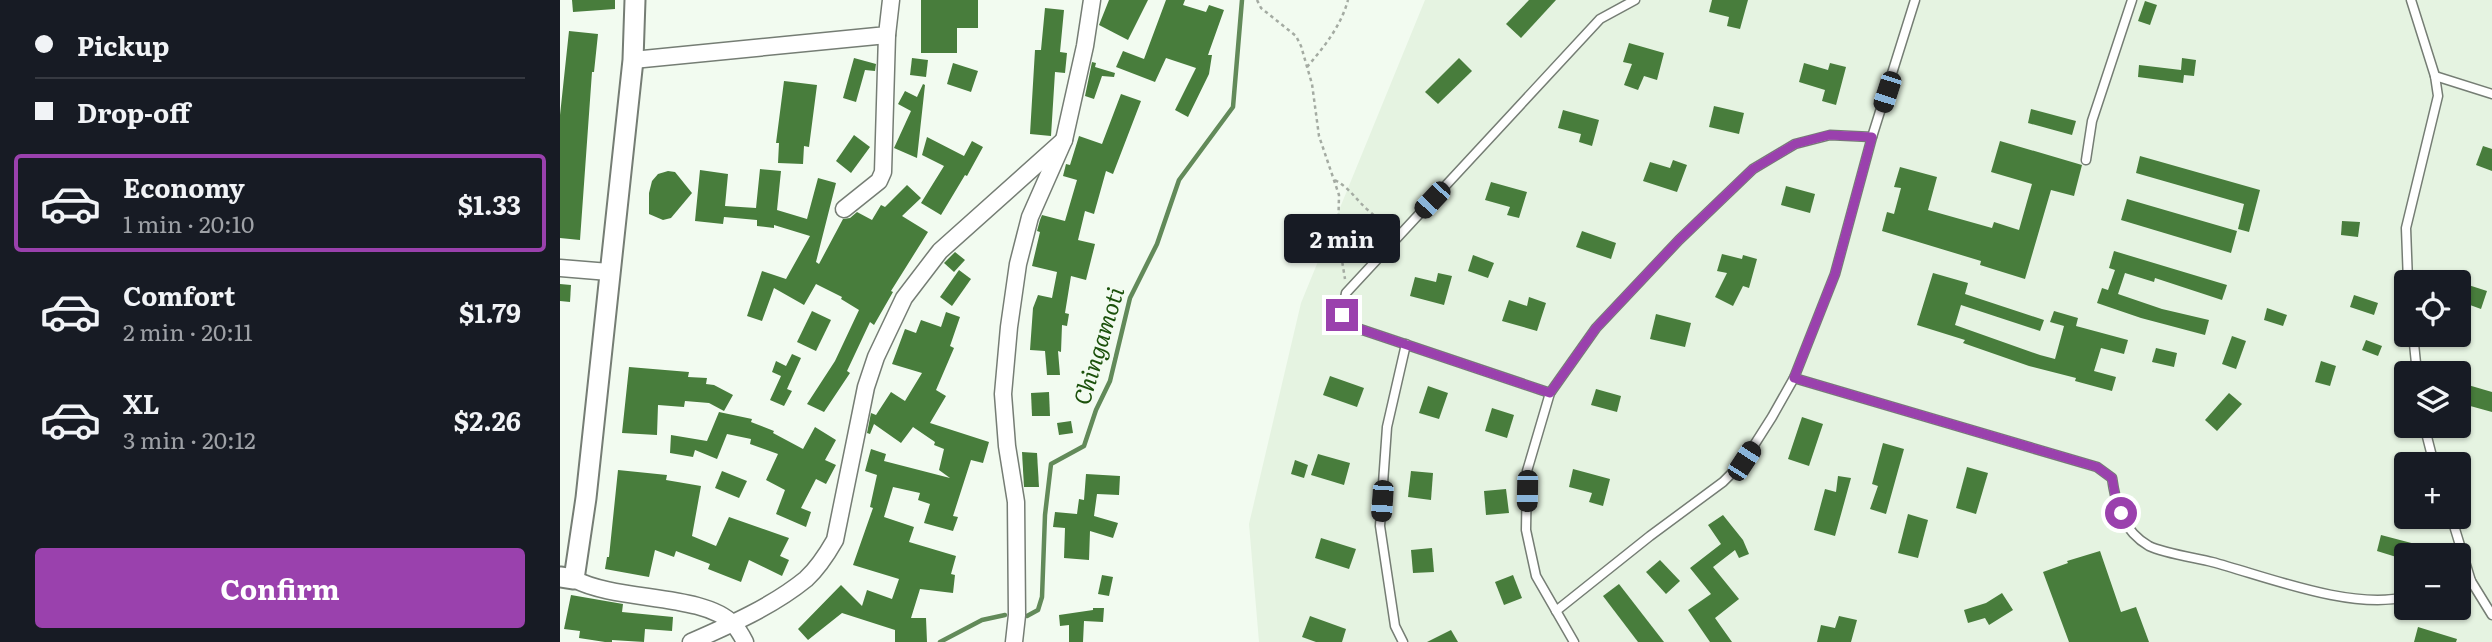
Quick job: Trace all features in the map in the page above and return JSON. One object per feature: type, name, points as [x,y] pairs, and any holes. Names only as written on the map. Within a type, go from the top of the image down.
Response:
[{"type":"street","points":[[635,0],[633,60],[586,498],[567,578],[607,592],[690,605],[711,611],[733,623],[745,642]]},
{"type":"street","points":[[844,209],[878,181],[883,172],[887,35],[891,0]]},
{"type":"street","points":[[1014,642],[1017,615],[1016,502],[1007,446],[1003,394],[1009,327],[1018,264],[1030,217],[1065,140],[1092,0]]},
{"type":"street","points":[[633,60],[887,35]]},
{"type":"street","points":[[691,642],[733,623],[806,579],[824,558],[835,540],[866,387],[876,357],[904,298],[940,251],[1065,140]]},
{"type":"street","points":[[560,268],[609,272]]},
{"type":"lane","points":[[1550,393],[1345,324],[1342,315],[1346,293],[1600,19],[1635,0]]},
{"type":"lane","points":[[1556,611],[1723,482],[1744,461],[1794,378],[1835,274],[1872,137],[1915,0]]},
{"type":"lane","points":[[2086,160],[2092,121],[2132,0]]},
{"type":"lane","points":[[2408,270],[2406,228],[2438,96],[2435,76],[2412,0]]},
{"type":"lane","points":[[2435,76],[2492,94]]},
{"type":"lane","points":[[1574,642],[1536,576],[1526,530],[1527,471],[1550,393],[1596,328],[1679,240],[1753,169],[1795,144],[1829,135],[1872,137]]},
{"type":"lane","points":[[1403,642],[1395,626],[1380,526],[1387,427],[1406,344]]},
{"type":"lane","points":[[1794,378],[2097,467],[2112,478],[2116,500],[2126,526],[2150,546],[2334,596],[2394,600]]},
{"type":"lane","points":[[2471,581],[2492,615]]},
{"type":"path","points":[[1257,0],[1261,8],[1296,36],[1307,67],[1319,136],[1339,195],[1338,236],[1346,293]]},
{"type":"path","points":[[1307,67],[1334,33],[1348,0]]},
{"type":"path","points":[[1335,180],[1353,192],[1371,213],[1385,221],[1395,240]]},
{"type":"shaded area","points":[[1425,0],[2492,0],[2492,642],[1259,642],[1249,524],[1301,303]]},
{"type":"building","points":[[572,0],[615,0],[615,9],[573,12]]},
{"type":"building","points":[[921,0],[978,0],[978,28],[957,28],[957,53],[921,53]]},
{"type":"building","points":[[1109,0],[1148,0],[1128,40],[1099,25]]},
{"type":"building","points":[[1166,0],[1185,0],[1183,5],[1206,12],[1209,5],[1224,10],[1208,55],[1212,55],[1209,74],[1188,117],[1175,110],[1196,68],[1166,58],[1155,82],[1116,67],[1123,51],[1144,59]]},
{"type":"building","points":[[1529,0],[1556,0],[1521,38],[1506,24]]},
{"type":"building","points":[[1712,0],[1748,0],[1740,29],[1727,26],[1729,17],[1709,12]]},
{"type":"building","points":[[2145,1],[2157,5],[2150,25],[2138,21]]},
{"type":"building","points":[[1045,8],[1064,10],[1060,52],[1067,53],[1065,73],[1055,72],[1051,136],[1030,134],[1035,50],[1041,50]]},
{"type":"building","points":[[569,31],[598,34],[592,72],[580,240],[560,238],[560,115]]},
{"type":"building","points":[[1629,43],[1664,53],[1657,80],[1644,76],[1638,90],[1624,85],[1632,64],[1623,62]]},
{"type":"building","points":[[854,58],[876,64],[875,71],[865,70],[856,102],[843,98]]},
{"type":"building","points":[[912,58],[928,60],[926,77],[910,75]]},
{"type":"building","points":[[1459,58],[1472,71],[1438,104],[1425,92]]},
{"type":"building","points":[[2182,58],[2196,60],[2194,76],[2184,75],[2183,83],[2138,77],[2139,65],[2181,70]]},
{"type":"building","points":[[1092,62],[1096,63],[1095,67],[1115,73],[1114,77],[1102,76],[1094,99],[1085,96]]},
{"type":"building","points":[[953,63],[978,71],[971,92],[947,84]]},
{"type":"building","points":[[1804,63],[1828,70],[1830,63],[1846,67],[1836,105],[1822,101],[1825,90],[1799,82]]},
{"type":"building","points":[[784,81],[817,85],[809,147],[804,146],[803,164],[778,163],[779,143],[776,143]]},
{"type":"building","points":[[923,84],[917,158],[894,148],[911,111],[898,104],[905,91],[917,97]]},
{"type":"building","points":[[1121,94],[1141,101],[1113,174],[1106,171],[1094,214],[1085,211],[1078,240],[1095,244],[1086,280],[1071,276],[1065,313],[1069,314],[1067,326],[1062,325],[1061,352],[1058,351],[1060,375],[1047,375],[1045,351],[1030,350],[1033,308],[1038,295],[1052,298],[1057,272],[1032,266],[1040,232],[1037,231],[1042,215],[1065,221],[1077,180],[1063,176],[1066,164],[1070,165],[1079,136],[1102,144]]},
{"type":"building","points":[[1714,106],[1744,113],[1739,134],[1709,127]]},
{"type":"building","points":[[2031,109],[2076,121],[2072,135],[2028,123]]},
{"type":"building","points":[[1563,110],[1599,120],[1592,146],[1579,142],[1581,134],[1558,128]]},
{"type":"building","points":[[854,135],[870,147],[851,173],[836,161]]},
{"type":"building","points":[[927,137],[964,156],[972,141],[983,147],[941,215],[921,203],[944,166],[922,155]]},
{"type":"building","points":[[2000,141],[2082,165],[2074,196],[2051,190],[2025,279],[1980,265],[1981,261],[1882,231],[1887,212],[1894,214],[1901,188],[1894,187],[1900,167],[1937,177],[1928,210],[1992,228],[1994,222],[2019,230],[2032,184],[1991,172]]},
{"type":"building","points":[[2483,146],[2492,149],[2492,171],[2476,165]]},
{"type":"building","points":[[2140,156],[2260,190],[2249,232],[2238,229],[2244,204],[2136,173]]},
{"type":"building","points":[[1673,160],[1687,165],[1677,192],[1643,181],[1650,162],[1670,168]]},
{"type":"building","points":[[760,169],[781,171],[777,210],[807,219],[818,178],[836,183],[816,262],[819,264],[843,219],[850,218],[857,212],[872,220],[881,205],[885,207],[907,185],[921,198],[902,216],[928,232],[891,291],[893,292],[874,325],[870,322],[847,371],[850,373],[824,412],[807,404],[835,361],[859,310],[841,299],[842,297],[816,284],[804,305],[774,288],[762,321],[747,316],[762,271],[786,279],[810,236],[774,225],[774,228],[757,226],[757,220],[724,217],[723,224],[695,221],[700,170],[728,174],[725,206],[756,208]]},
{"type":"building","points":[[675,172],[692,193],[671,218],[663,220],[649,214],[649,193],[652,181],[658,174]]},
{"type":"building","points":[[1491,182],[1527,192],[1519,218],[1507,215],[1510,207],[1485,200]]},
{"type":"building","points":[[1786,186],[1815,194],[1810,213],[1781,205]]},
{"type":"building","points":[[2127,199],[2237,231],[2231,253],[2121,220]]},
{"type":"building","points":[[2342,221],[2360,222],[2358,237],[2341,235]]},
{"type":"building","points":[[1582,231],[1616,243],[1611,259],[1576,247]]},
{"type":"building","points":[[2114,251],[2227,285],[2222,300],[2155,278],[2154,282],[2125,273],[2118,294],[2162,309],[2209,320],[2205,335],[2097,303],[2102,288],[2108,290],[2115,270],[2109,268]]},
{"type":"building","points":[[955,252],[965,260],[954,272],[944,263]]},
{"type":"building","points":[[1722,254],[1742,259],[1743,255],[1757,259],[1749,288],[1743,286],[1733,306],[1715,297],[1727,273],[1717,271]]},
{"type":"building","points":[[1473,255],[1494,263],[1488,278],[1468,271]]},
{"type":"building","points":[[959,270],[971,279],[952,306],[940,297]]},
{"type":"building","points":[[1438,273],[1452,276],[1444,305],[1410,296],[1415,277],[1436,282]]},
{"type":"building","points":[[1933,273],[1968,283],[1965,294],[2044,320],[2040,331],[1961,305],[1955,325],[2040,355],[2055,359],[2064,326],[2050,322],[2054,311],[2078,318],[2076,326],[2128,340],[2124,354],[2101,348],[2094,371],[2116,377],[2112,391],[2029,366],[1963,343],[1965,340],[1917,325]]},
{"type":"building","points":[[560,284],[571,285],[570,302],[560,301]]},
{"type":"building","points":[[2471,286],[2487,291],[2481,309],[2471,305]]},
{"type":"building","points":[[2354,295],[2378,303],[2374,315],[2350,307]]},
{"type":"building","points":[[1529,297],[1546,303],[1537,331],[1502,321],[1509,300],[1527,306]]},
{"type":"building","points":[[2267,308],[2287,315],[2283,326],[2264,320]]},
{"type":"building","points":[[812,311],[831,320],[816,351],[797,342]]},
{"type":"building","points":[[946,312],[960,317],[950,346],[954,348],[936,390],[946,396],[930,423],[989,442],[983,463],[971,460],[953,516],[958,517],[953,531],[924,523],[930,504],[918,500],[920,493],[893,487],[884,517],[914,527],[909,542],[956,556],[951,574],[955,575],[953,593],[920,589],[911,618],[926,618],[927,642],[895,642],[895,630],[842,613],[808,640],[798,629],[841,585],[862,606],[867,590],[892,599],[899,579],[853,565],[873,508],[870,507],[877,475],[865,471],[871,449],[886,454],[884,461],[950,478],[939,470],[944,449],[934,445],[935,442],[913,427],[901,443],[874,424],[870,434],[867,433],[871,413],[876,415],[891,392],[905,401],[922,373],[892,364],[905,329],[916,333],[921,320],[941,327]]},
{"type":"building","points":[[1656,314],[1691,323],[1685,347],[1650,339]]},
{"type":"building","points":[[2232,336],[2246,341],[2236,369],[2222,364]]},
{"type":"building","points":[[2366,340],[2382,346],[2378,356],[2362,350]]},
{"type":"building","points":[[2156,348],[2177,353],[2174,367],[2152,362]]},
{"type":"building","points":[[792,354],[801,358],[787,389],[792,391],[784,406],[770,400],[781,376],[772,372],[776,361],[786,366]]},
{"type":"building","points":[[2321,361],[2336,366],[2330,386],[2315,382]]},
{"type":"building","points":[[629,367],[689,372],[688,377],[707,378],[706,384],[733,395],[724,411],[709,403],[685,401],[684,407],[658,405],[657,435],[622,433]]},
{"type":"building","points":[[1330,376],[1364,388],[1357,407],[1323,395]]},
{"type":"building","points":[[1428,386],[1448,393],[1439,419],[1419,413]]},
{"type":"building","points":[[2471,386],[2492,392],[2492,412],[2471,406]]},
{"type":"building","points":[[1596,389],[1621,396],[1617,412],[1591,405]]},
{"type":"building","points":[[1049,392],[1050,416],[1032,416],[1031,393]]},
{"type":"building","points":[[2229,393],[2242,404],[2217,431],[2205,420]]},
{"type":"building","points":[[1492,408],[1514,415],[1507,438],[1485,431]]},
{"type":"building","points":[[719,412],[752,419],[751,422],[774,431],[773,433],[803,449],[815,427],[836,440],[825,460],[836,465],[826,484],[816,479],[801,508],[811,512],[806,527],[776,514],[785,490],[766,480],[778,454],[750,444],[751,439],[727,434],[717,459],[695,450],[693,457],[670,453],[671,435],[707,441]]},
{"type":"building","points":[[1802,417],[1823,424],[1809,466],[1788,459]]},
{"type":"building","points":[[1071,421],[1073,433],[1059,435],[1057,423]]},
{"type":"building","points":[[1883,443],[1904,449],[1886,514],[1870,509],[1878,486],[1872,484]]},
{"type":"building","points":[[1022,452],[1037,453],[1039,487],[1024,487]]},
{"type":"building","points":[[1318,454],[1350,463],[1344,485],[1311,475]]},
{"type":"building","points":[[1295,460],[1308,465],[1304,478],[1291,474]]},
{"type":"building","points":[[1967,467],[1988,473],[1976,514],[1956,508]]},
{"type":"building","points":[[1573,469],[1610,479],[1603,506],[1589,502],[1592,493],[1569,487]]},
{"type":"building","points":[[618,470],[667,475],[666,480],[701,486],[692,536],[716,546],[729,517],[789,538],[780,556],[789,560],[782,576],[749,560],[741,582],[708,569],[710,564],[676,551],[674,557],[655,550],[649,577],[605,569],[609,557]]},
{"type":"building","points":[[722,471],[747,481],[739,498],[715,488]]},
{"type":"building","points":[[1411,471],[1433,473],[1431,500],[1408,497]]},
{"type":"building","points":[[1086,474],[1120,476],[1119,495],[1097,494],[1094,516],[1118,523],[1113,538],[1090,531],[1089,560],[1064,558],[1065,528],[1053,527],[1055,512],[1077,514],[1079,499],[1084,500]]},
{"type":"building","points":[[1838,476],[1851,478],[1835,536],[1814,530],[1825,489],[1836,492]]},
{"type":"building","points":[[1506,489],[1509,513],[1486,515],[1484,491]]},
{"type":"building","points":[[1908,514],[1928,520],[1918,558],[1898,553]]},
{"type":"building","points":[[1723,515],[1743,540],[1749,554],[1739,558],[1735,550],[1713,567],[1739,599],[1715,618],[1732,642],[1710,642],[1688,610],[1711,594],[1690,568],[1721,544],[1708,525]]},
{"type":"building","points":[[2381,535],[2411,543],[2394,543],[2394,556],[2377,551]]},
{"type":"building","points":[[1321,538],[1356,549],[1349,569],[1315,558]]},
{"type":"building","points":[[1432,548],[1434,572],[1413,573],[1411,550]]},
{"type":"building","points":[[2100,551],[2121,612],[2136,607],[2149,642],[2069,642],[2043,572]]},
{"type":"building","points":[[1660,560],[1680,581],[1666,594],[1646,572]]},
{"type":"building","points":[[1102,575],[1113,577],[1109,596],[1098,594]]},
{"type":"building","points":[[1513,575],[1522,598],[1504,605],[1495,582]]},
{"type":"building","points":[[1619,584],[1664,642],[1638,642],[1603,596]]},
{"type":"building","points":[[2002,593],[2013,610],[1989,625],[1985,618],[1968,623],[1964,610],[1986,603]]},
{"type":"building","points":[[571,595],[623,604],[622,612],[673,617],[672,631],[645,629],[644,642],[605,642],[579,638],[580,631],[564,629]]},
{"type":"building","points":[[1104,608],[1103,622],[1084,621],[1083,642],[1069,642],[1069,625],[1060,626],[1059,615]]},
{"type":"building","points":[[1310,616],[1346,629],[1342,642],[1316,642],[1302,637]]},
{"type":"building","points":[[1839,616],[1857,620],[1851,642],[1817,642],[1821,625],[1835,628]]},
{"type":"building","points":[[2418,627],[2457,639],[2456,642],[2414,642]]},
{"type":"building","points":[[1451,630],[1458,642],[1427,642]]},
{"type":"waterway","name":"Chingamoti","points":[[1027,616],[1038,610],[1042,597],[1045,515],[1051,464],[1084,446],[1096,410],[1110,381],[1130,298],[1157,244],[1179,180],[1233,107],[1242,0]]},
{"type":"waterway","name":"Chingamoti","points":[[940,642],[982,620],[1005,615]]},
{"type":"route","points":[[1342,315],[1345,324],[1550,393],[1596,328],[1679,240],[1753,169],[1795,144],[1829,135],[1872,137],[1835,274],[1794,378],[2097,467],[2112,478],[2121,513]]}]
